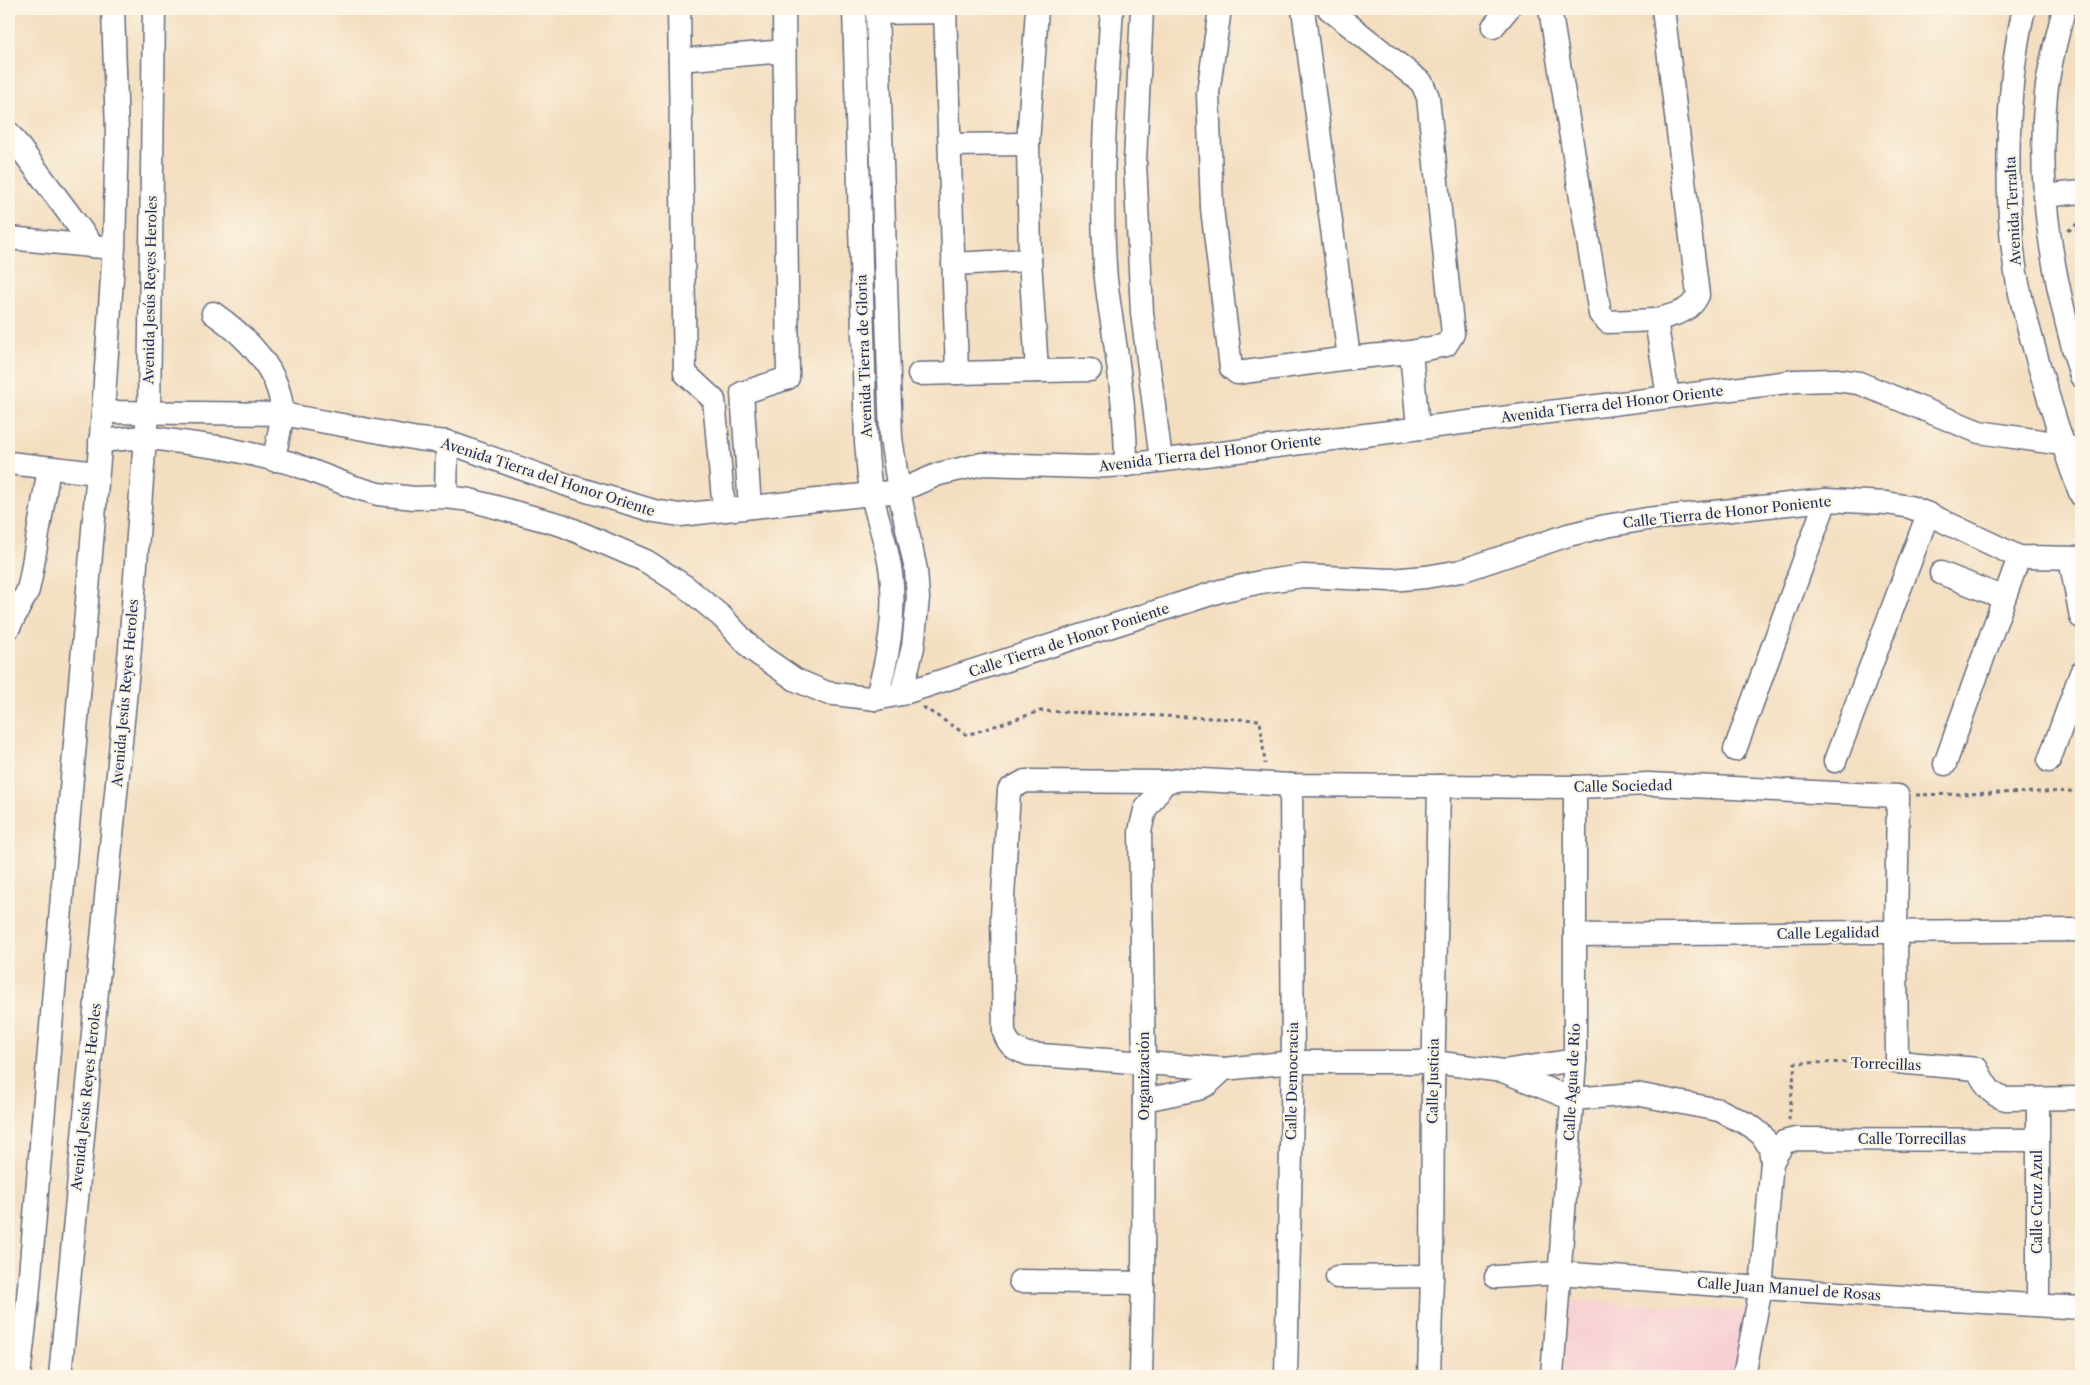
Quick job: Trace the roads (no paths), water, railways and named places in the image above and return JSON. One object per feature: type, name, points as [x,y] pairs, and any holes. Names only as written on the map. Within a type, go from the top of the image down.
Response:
[{"type":"street","points":[[19,1376],[28,1298],[103,412],[103,247],[118,132],[113,9]]},
{"type":"street","name":"Avenida Jesús Reyes Heroles","points":[[60,1376],[130,648],[145,437],[149,414],[154,9]]},
{"type":"street","points":[[679,9],[685,373],[714,400],[724,510]]},
{"type":"street","points":[[750,507],[742,393],[788,378],[784,9]]},
{"type":"street","name":"Avenida Tierra de Gloria","points":[[854,9],[866,432],[872,495],[884,533],[891,574],[892,617],[888,659],[876,699]]},
{"type":"street","points":[[1036,371],[1030,260],[1028,144],[1037,9]]},
{"type":"street","points":[[1112,9],[1103,137],[1102,204],[1105,268],[1120,375],[1126,439],[1126,465]]},
{"type":"street","points":[[1142,9],[1135,171],[1142,313],[1161,460]]},
{"type":"street","points":[[1220,9],[1208,93],[1212,208],[1231,368],[1237,373],[1411,352],[1446,345],[1453,334],[1428,97],[1422,84],[1328,9]]},
{"type":"street","points":[[1303,9],[1349,358]]},
{"type":"street","points":[[1493,27],[1508,9]]},
{"type":"street","points":[[1550,9],[1600,314],[1608,322],[1656,320],[1693,306],[1698,295],[1663,9]]},
{"type":"street","name":"Avenida Terralta","points":[[2024,9],[2019,32],[2012,95],[2009,158],[2011,220],[2016,273],[2026,314],[2071,448],[2081,495]]},
{"type":"street","points":[[2064,9],[2046,93],[2043,132],[2044,196],[2046,221],[2058,289],[2081,376]]},
{"type":"street","points":[[877,11],[945,10],[957,373]]},
{"type":"street","name":"Avenida Tierra de Gloria","points":[[877,11],[891,438],[898,491],[911,542],[918,598],[913,647],[901,694]]},
{"type":"street","points":[[680,60],[784,51]]},
{"type":"street","points":[[9,133],[103,247]]},
{"type":"street","points":[[950,145],[1028,144]]},
{"type":"street","points":[[2044,196],[2081,192]]},
{"type":"street","points":[[9,238],[103,247]]},
{"type":"street","points":[[953,264],[1030,260]]},
{"type":"street","points":[[213,313],[231,325],[260,354],[278,392],[282,414],[274,460]]},
{"type":"street","points":[[1656,320],[1668,397]]},
{"type":"street","points":[[1411,352],[1418,428]]},
{"type":"street","points":[[920,374],[1090,370]]},
{"type":"street","name":"Avenida Tierra del Honor Oriente","points":[[103,412],[282,414],[418,439],[447,442],[570,486],[667,514],[724,510],[898,491],[938,474],[982,464],[1090,467],[1126,465],[1796,381],[1836,380],[1859,383],[1979,432],[2071,448]]},
{"type":"street","name":"Calle Tierra de Honor Poniente","points":[[100,441],[145,437],[224,448],[291,463],[351,486],[378,494],[414,498],[446,498],[494,506],[562,525],[646,561],[686,587],[722,617],[754,651],[796,680],[827,693],[876,699],[901,694],[1220,591],[1261,582],[1303,576],[1390,580],[1426,577],[1460,571],[1560,538],[1606,526],[1647,519],[1826,500],[1887,503],[1928,514],[2019,556],[2076,558]]},
{"type":"street","points":[[446,498],[447,442]]},
{"type":"street","points":[[9,462],[97,473]]},
{"type":"street","points":[[11,618],[28,590],[49,468]]},
{"type":"street","points":[[1735,750],[1826,500]]},
{"type":"street","points":[[1835,762],[1928,514]]},
{"type":"street","points":[[1945,764],[2019,556]]},
{"type":"street","points":[[2076,558],[2081,617]]},
{"type":"street","points":[[1941,573],[2004,598]]},
{"type":"street","points":[[2049,761],[2081,673]]},
{"type":"street","name":"Calle Sociedad","points":[[1144,1062],[1028,1054],[1012,1048],[1007,1040],[1004,1032],[1002,916],[1009,790],[1025,781],[1165,782],[1184,778],[1291,785],[1576,787],[1649,784],[1898,796],[1896,932]]},
{"type":"street","name":"Organización","points":[[1140,1376],[1143,1283],[1144,1062],[1140,831],[1145,810],[1165,782]]},
{"type":"street","name":"Calle Democracia","points":[[1286,1376],[1293,1062],[1291,785]]},
{"type":"street","name":"Calle Justicia","points":[[1429,1376],[1439,786]]},
{"type":"street","name":"Calle Agua de Río","points":[[1552,1376],[1575,1060],[1576,787]]},
{"type":"street","name":"Calle Legalidad","points":[[1575,935],[2081,930]]},
{"type":"street","name":"Torrecillas","points":[[1896,932],[1897,1062],[1977,1068],[1988,1090],[1996,1096],[2038,1099]]},
{"type":"street","points":[[1503,1071],[1575,1060]]},
{"type":"street","points":[[1144,1062],[1224,1069],[1293,1062],[1433,1062],[1503,1071],[1572,1099],[1636,1094],[1719,1110],[1751,1126],[1762,1135],[1770,1148],[1772,1162],[1761,1288],[1744,1376]]},
{"type":"street","points":[[1144,1100],[1198,1090],[1208,1084],[1224,1069]]},
{"type":"street","points":[[2038,1099],[2081,1098]]},
{"type":"street","name":"Calle Cruz Azul","points":[[2038,1099],[2036,1140],[2038,1304]]},
{"type":"street","name":"Calle Torrecillas","points":[[1772,1162],[1787,1141],[1796,1139],[2036,1140]]},
{"type":"street","name":"Calle Juan Manuel de Rosas","points":[[1496,1276],[1559,1273],[2081,1308]]},
{"type":"street","points":[[1337,1277],[1432,1276]]},
{"type":"street","points":[[1020,1281],[1143,1283]]}]
